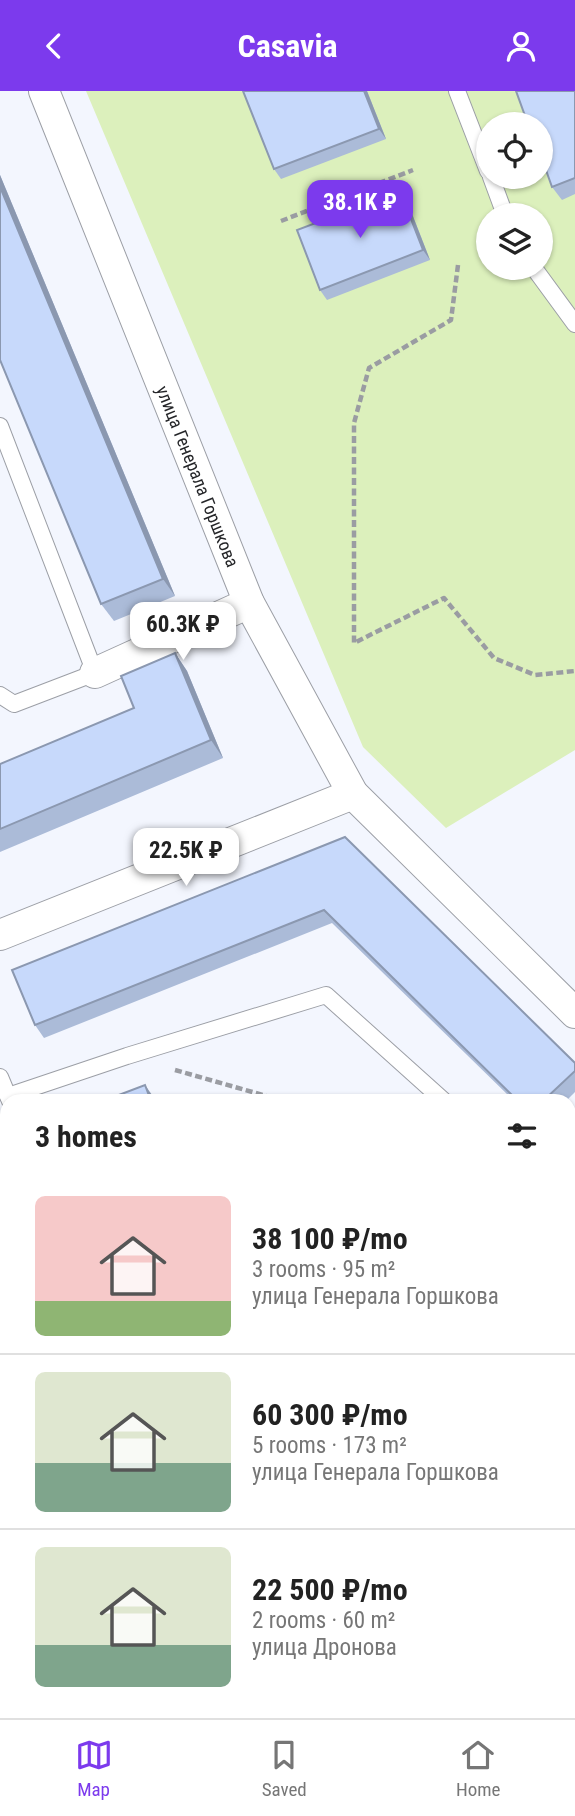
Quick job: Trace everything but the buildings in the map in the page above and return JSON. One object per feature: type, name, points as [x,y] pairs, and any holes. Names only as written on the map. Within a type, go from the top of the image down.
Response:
[{"type":"street","name":"улица Генерала Горшкова","points":[[44,91],[249,603],[352,795],[575,1013]]},
{"type":"street","points":[[95,673],[249,603]]},
{"type":"street","points":[[0,935],[352,795]]},
{"type":"lane","points":[[457,91],[476,140]]},
{"type":"lane","points":[[543,280],[575,324]]},
{"type":"lane","points":[[0,426],[95,673],[14,704],[0,695]]},
{"type":"lane","points":[[23,1094],[127,1056],[326,995],[436,1094]]},
{"type":"lane","points":[[0,1077],[7,1094]]},
{"type":"path","points":[[281,221],[413,170]]},
{"type":"path","points":[[458,265],[451,320],[369,368],[354,423],[354,643],[444,598],[494,658],[535,675],[575,671]]},
{"type":"path","points":[[127,1056],[260,1094]]},
{"type":"green space","points":[[86,91],[575,91],[575,750],[446,828],[363,747]]}]
